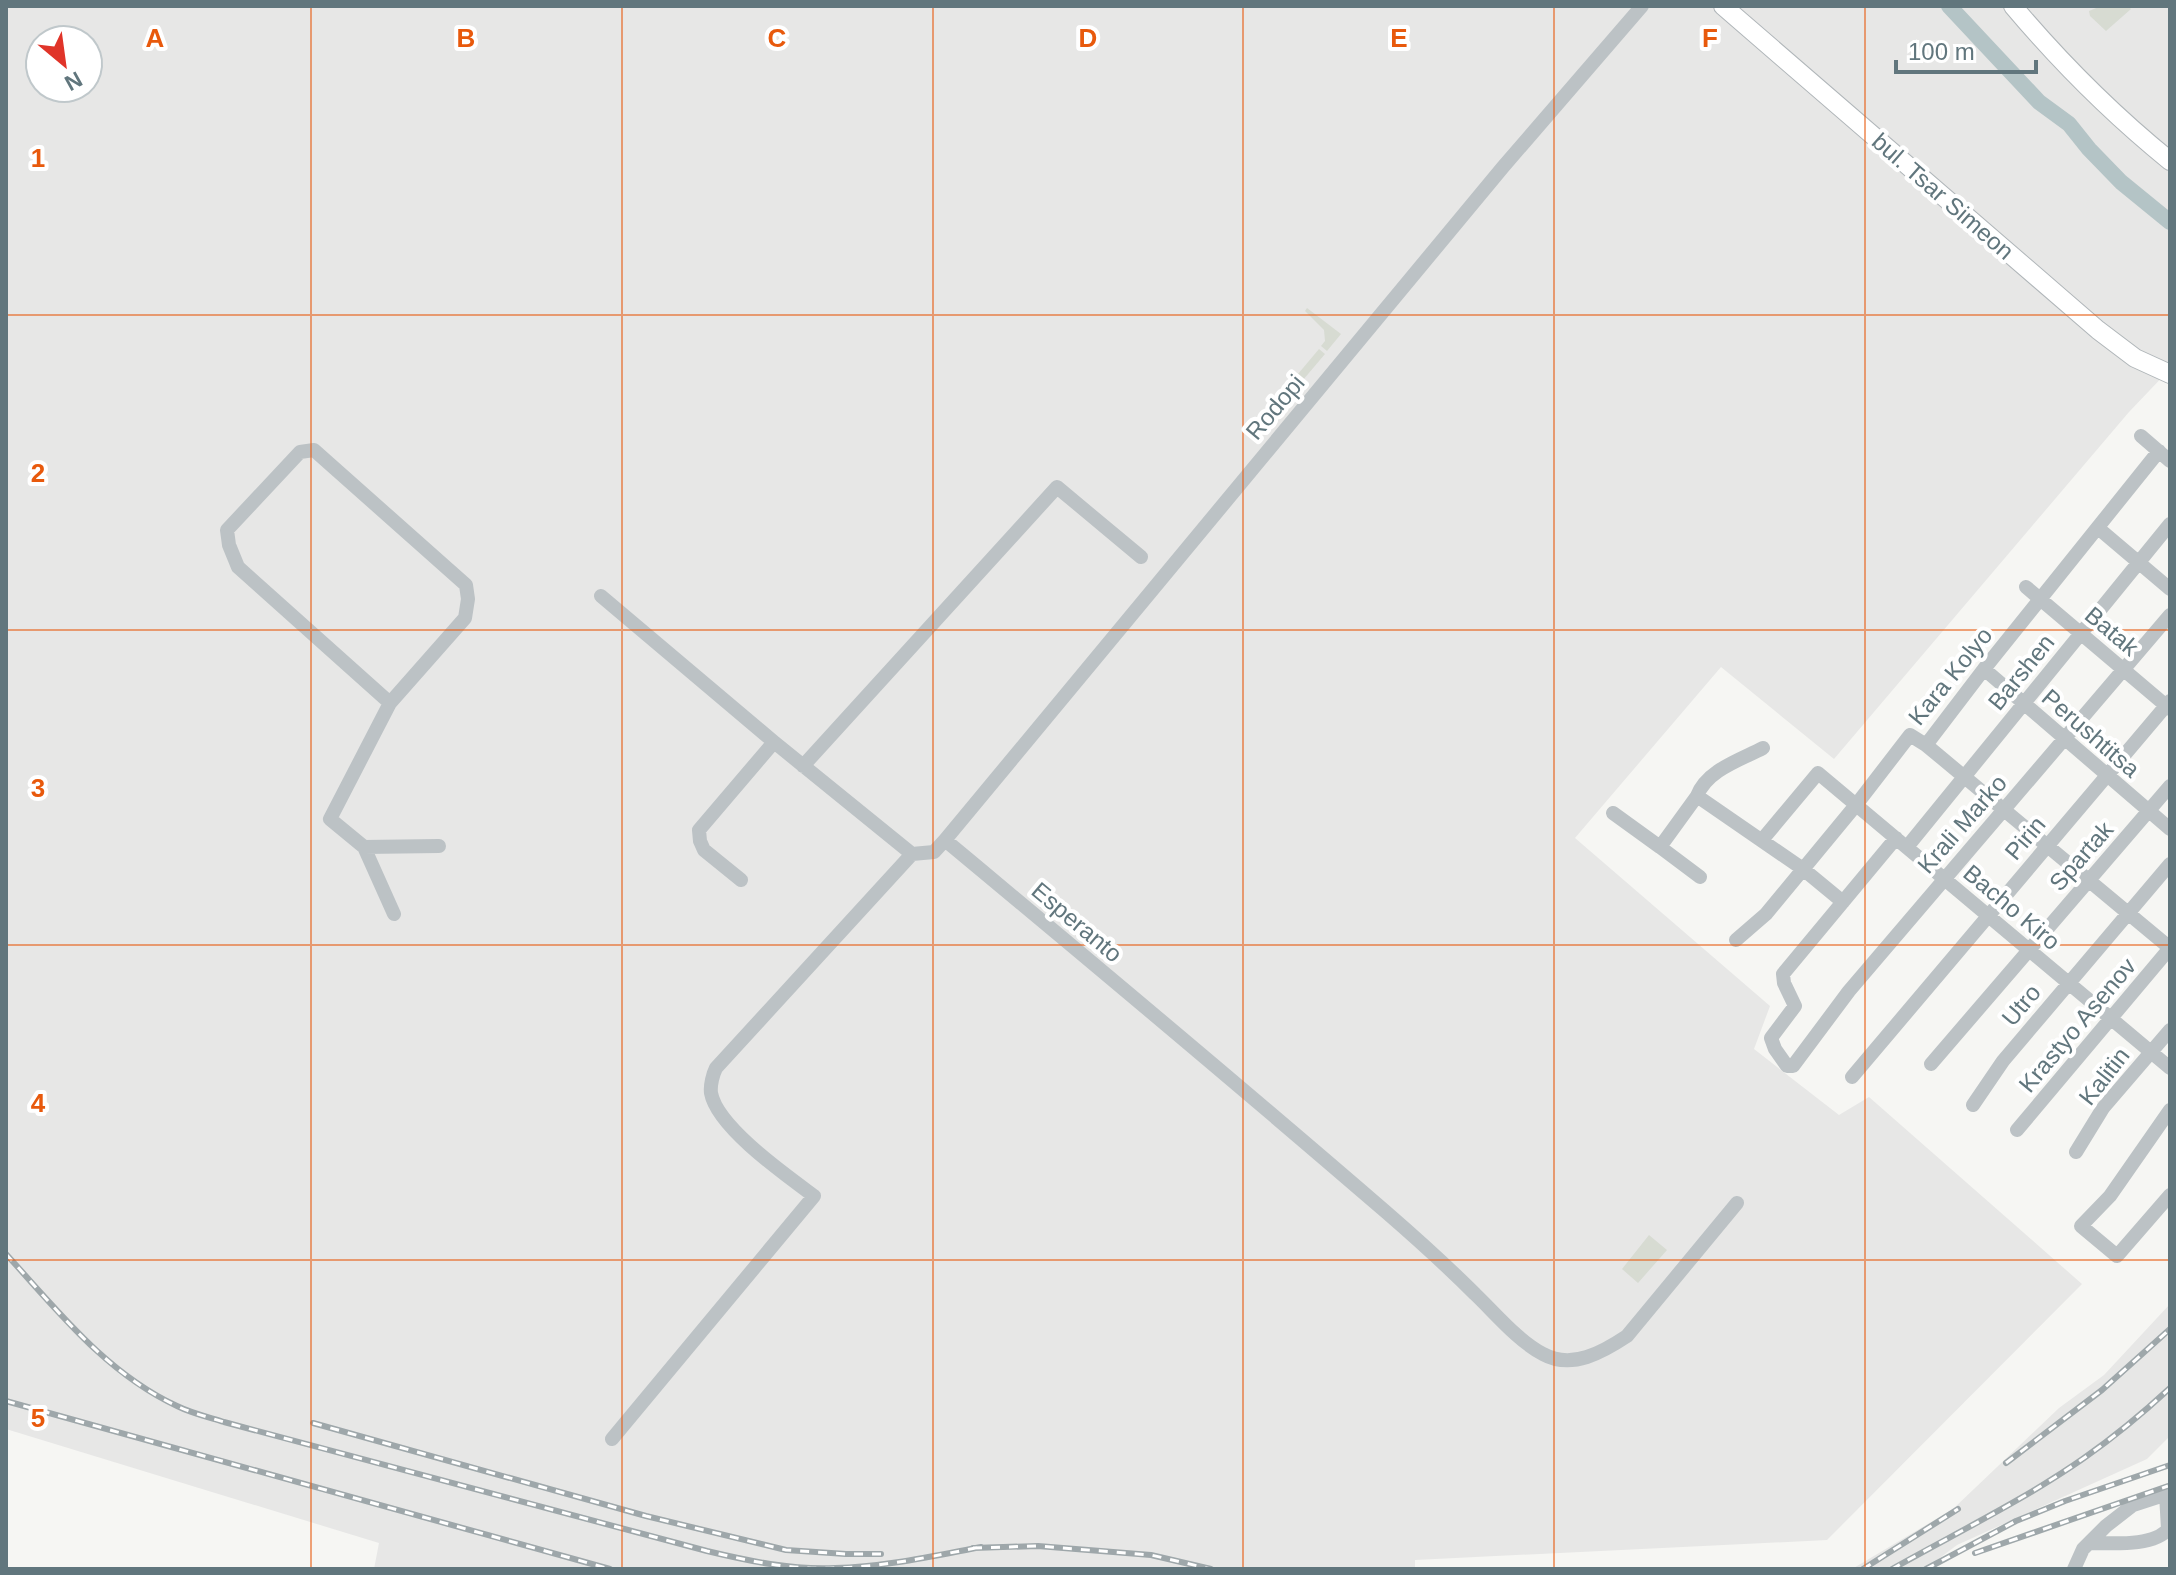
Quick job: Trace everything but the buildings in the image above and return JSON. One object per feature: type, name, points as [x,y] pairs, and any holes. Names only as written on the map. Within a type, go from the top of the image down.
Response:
[{"type":"main road","name":"bul. Tsar Simeon","points":[[1723,6],[2108,338],[2135,358],[2170,374]]},
{"type":"main road","points":[[2013,6],[2092,93],[2170,161]]},
{"type":"street","name":"Rodopi","points":[[945,840],[1503,167],[1642,6]]},
{"type":"street","points":[[2141,436],[2165,456]]},
{"type":"street","points":[[390,703],[238,567],[229,545],[227,530],[300,452],[314,450],[466,585],[468,599],[465,618],[390,703],[330,819],[364,847],[394,914]]},
{"type":"street","name":"Kara Kolyo","points":[[1736,940],[1766,914],[1910,735],[1926,745],[2098,528],[2165,456]]},
{"type":"street","points":[[803,766],[1057,487],[1141,557]]},
{"type":"street","name":"Barshen","points":[[1793,1066],[1787,1066],[1771,1038],[1795,1006],[1783,974],[1843,902],[1964,777],[2170,524]]},
{"type":"street","points":[[2098,528],[2170,589]]},
{"type":"street","name":"Batak","points":[[2026,587],[2169,705]]},
{"type":"street","points":[[601,596],[912,854]]},
{"type":"street","name":"Krali Marko","points":[[1793,1066],[1849,991],[2170,615]]},
{"type":"street","name":"Perushtitsa","points":[[1984,669],[2170,829]]},
{"type":"street","name":"Pirin","points":[[1852,1077],[2169,705]]},
{"type":"street","points":[[741,880],[704,850],[699,830],[774,742]]},
{"type":"street","points":[[1926,745],[2170,948]]},
{"type":"street","points":[[1660,847],[1711,775],[1763,748]]},
{"type":"street","name":"Bacho Kiro","points":[[1762,840],[1818,773],[2170,1068]]},
{"type":"street","name":"Spartak","points":[[1931,1064],[2170,786]]},
{"type":"street","points":[[1697,796],[1803,869],[1843,902]]},
{"type":"street","points":[[1613,813],[1700,877]]},
{"type":"street","points":[[612,1439],[814,1196],[755,1149],[721,1114],[711,1093],[716,1068],[912,854],[934,852],[945,840]]},
{"type":"street","name":"Esperanto","points":[[945,840],[1328,1162],[1432,1252],[1513,1331],[1543,1355],[1562,1361],[1582,1359],[1607,1349],[1627,1336],[1737,1203]]},
{"type":"street","points":[[364,847],[439,846]]},
{"type":"street","name":"Utro","points":[[1973,1105],[2003,1061],[2170,864]]},
{"type":"street","name":"Krastyo Asenov","points":[[2017,1130],[2170,948]]},
{"type":"street","name":"Kalitin","points":[[2076,1152],[2103,1108],[2170,1030]]},
{"type":"street","points":[[2170,1110],[2110,1196],[2081,1226],[2117,1256],[2170,1195]]},
{"type":"street","points":[[2074,1569],[2083,1549],[2106,1526],[2133,1505],[2168,1494],[2168,1529],[2161,1537],[2090,1543]]},
{"type":"shaded area","points":[[6,6],[2170,6],[2170,369],[2129,412],[1834,759],[1721,667],[1575,838],[1770,1006],[1754,1049],[1839,1115],[1869,1097],[2082,1284],[1827,1540],[1415,1560],[1415,1569],[374,1569],[379,1543],[6,1429]]},
{"type":"shaded area","points":[[2101,6],[2128,6],[2131,9],[2106,31],[2090,16],[2089,11]]},
{"type":"shaded area","points":[[1307,308],[1341,334],[1327,351],[1321,346],[1325,341],[1324,330],[1305,311]]},
{"type":"shaded area","points":[[1319,349],[1325,354],[1292,393],[1287,392],[1287,387]]},
{"type":"shaded area","points":[[1649,1235],[1667,1250],[1638,1283],[1622,1269]]},
{"type":"shaded area","points":[[2170,1304],[2170,1436],[2147,1459],[1957,1545],[1925,1569],[1852,1569],[1953,1509],[2059,1408],[2104,1375]]},
{"type":"waterway","points":[[1949,6],[2039,102],[2069,124],[2121,182],[2170,222]]},
{"type":"railway","points":[[6,1254],[105,1358],[151,1392],[206,1417],[707,1551],[770,1564],[802,1568],[872,1566],[981,1547]]},
{"type":"railway","points":[[2006,1463],[2102,1390],[2170,1329]]},
{"type":"railway","points":[[1892,1569],[2061,1473],[2139,1416],[2170,1388]]},
{"type":"railway","points":[[6,1401],[610,1569]]},
{"type":"railway","points":[[313,1423],[646,1516],[786,1550],[881,1554]]},
{"type":"railway","points":[[1926,1569],[2016,1521],[2170,1465]]},
{"type":"railway","points":[[1975,1553],[2168,1486]]},
{"type":"railway","points":[[1863,1569],[1958,1509]]},
{"type":"railway","points":[[973,1548],[1038,1546],[1151,1555],[1211,1569]]}]
